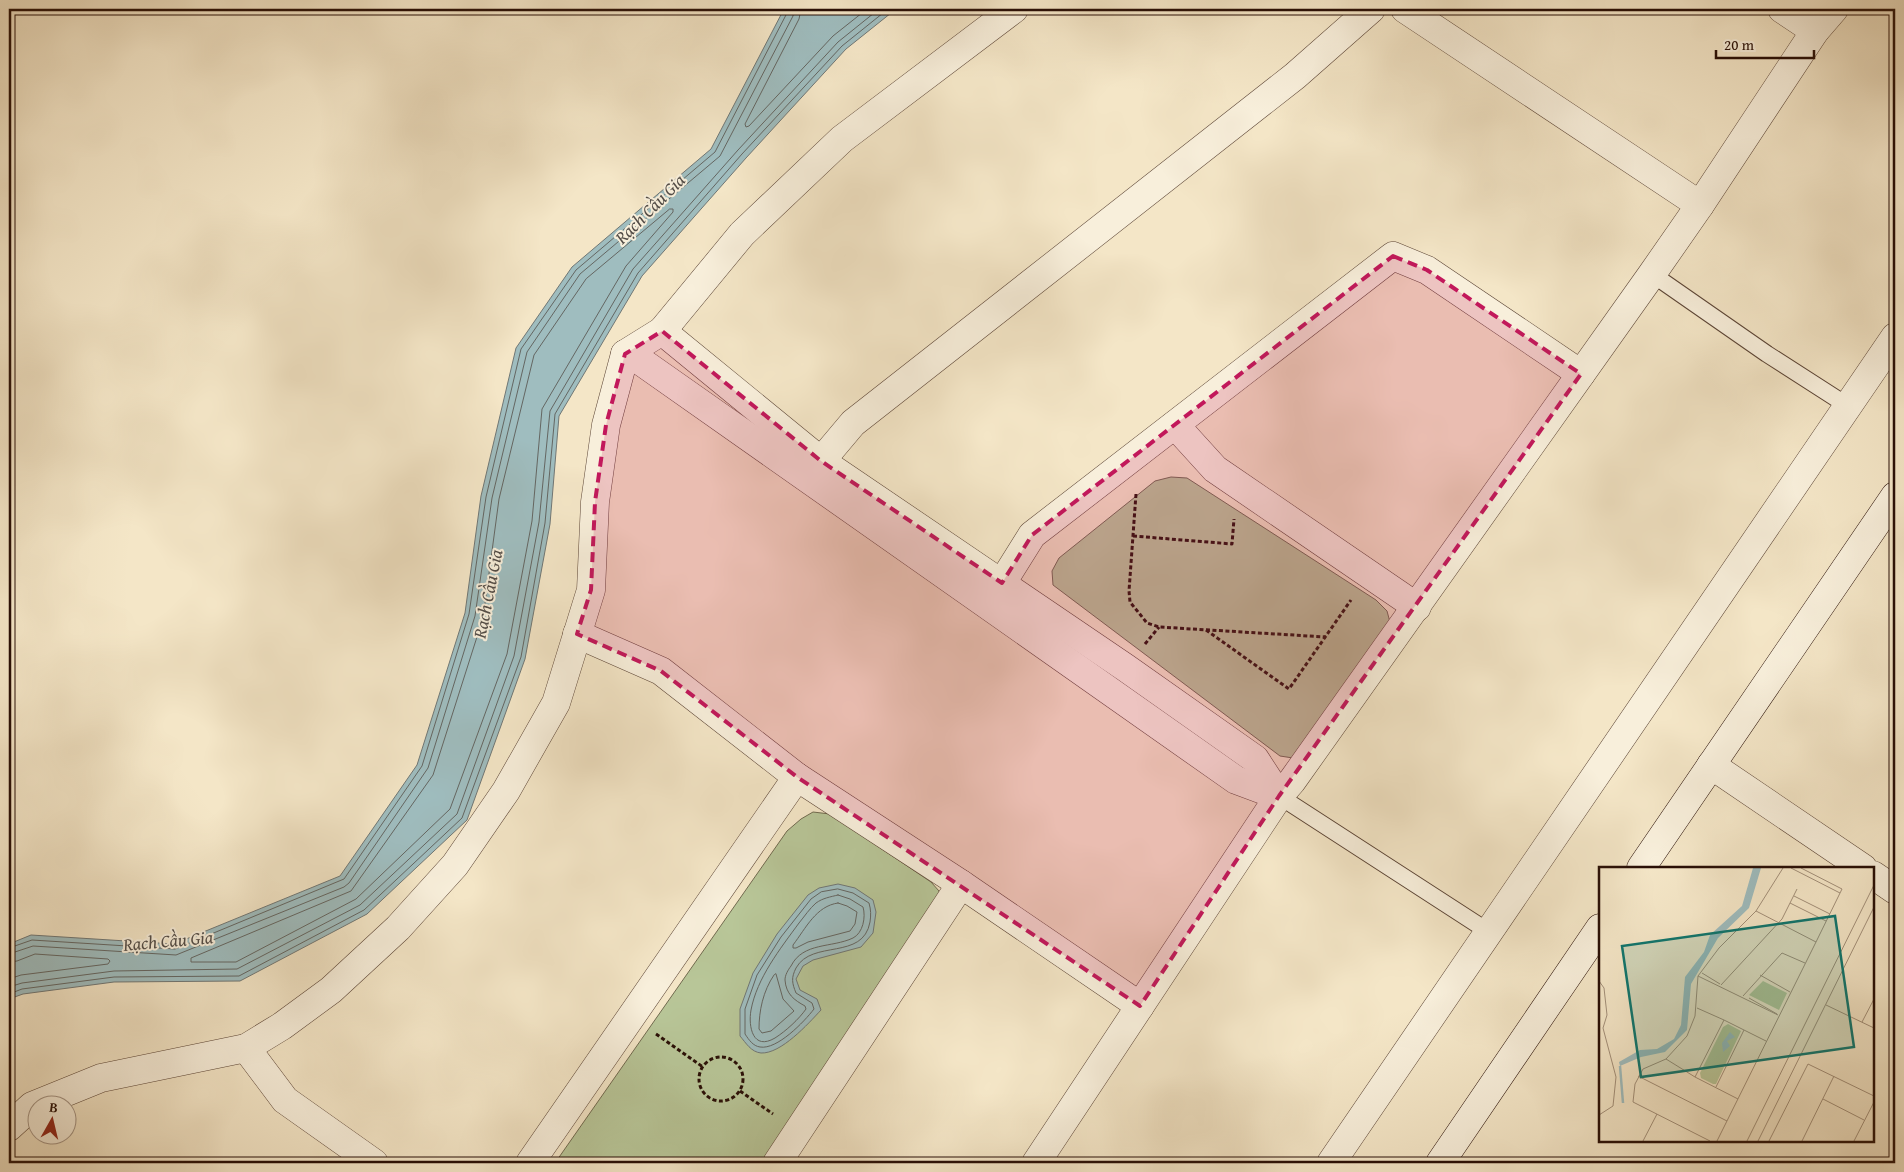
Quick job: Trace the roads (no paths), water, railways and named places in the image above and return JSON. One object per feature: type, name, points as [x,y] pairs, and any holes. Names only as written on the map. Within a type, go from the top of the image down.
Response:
[{"type":"street","points":[[9,1128],[32,1106],[101,1078],[246,1048],[282,1026],[331,990],[398,928],[455,865],[506,791],[556,702],[591,590],[595,502],[606,425],[625,354],[662,330],[742,234],[842,139],[1014,9]]},
{"type":"street","points":[[821,461],[853,423],[1295,76],[1371,9]]},
{"type":"street","points":[[1405,9],[1700,205]]},
{"type":"street","points":[[1782,9],[1815,31]]},
{"type":"street","points":[[1036,1163],[1279,796],[1292,781],[1416,608],[1652,274],[1815,31],[1834,9]]},
{"type":"street","points":[[1002,583],[1032,535],[1393,256],[1427,270],[1581,374]]},
{"type":"street","points":[[662,330],[821,461],[1002,583],[1255,759],[1279,796]]},
{"type":"street","points":[[1331,1163],[1895,337]]},
{"type":"street","points":[[625,354],[640,360],[1236,780],[1279,796]]},
{"type":"street","points":[[1175,425],[1215,469],[1416,608]]},
{"type":"street","points":[[1642,867],[1895,496]]},
{"type":"street","points":[[577,634],[661,670],[797,777],[961,884],[1140,1006]]},
{"type":"street","points":[[1711,765],[1862,867]]},
{"type":"street","points":[[530,1163],[797,777]]},
{"type":"street","points":[[1874,876],[1895,890]]},
{"type":"street","points":[[777,1163],[961,884]]},
{"type":"street","points":[[1440,1163],[1599,929]]},
{"type":"street","points":[[246,1048],[285,1100],[374,1163]]},
{"type":"lane","points":[[1652,274],[1767,354],[1848,406]]},
{"type":"lane","points":[[1279,796],[1489,932]]},
{"type":"water","name":"Rạch Cầu Gia","points":[[784,9],[896,9],[846,49],[746,158],[642,276],[559,416],[550,524],[525,659],[467,820],[367,914],[240,981],[114,982],[23,994],[9,999],[9,944],[31,935],[174,944],[340,876],[417,765],[465,613],[481,496],[516,348],[572,267],[711,149]]},
{"type":"water","points":[[838,884],[855,888],[873,900],[876,912],[873,933],[861,947],[813,960],[803,966],[796,979],[800,990],[817,999],[821,1010],[794,1037],[777,1049],[761,1053],[754,1051],[740,1036],[740,1009],[753,973],[777,934],[808,895],[819,888]]}]
